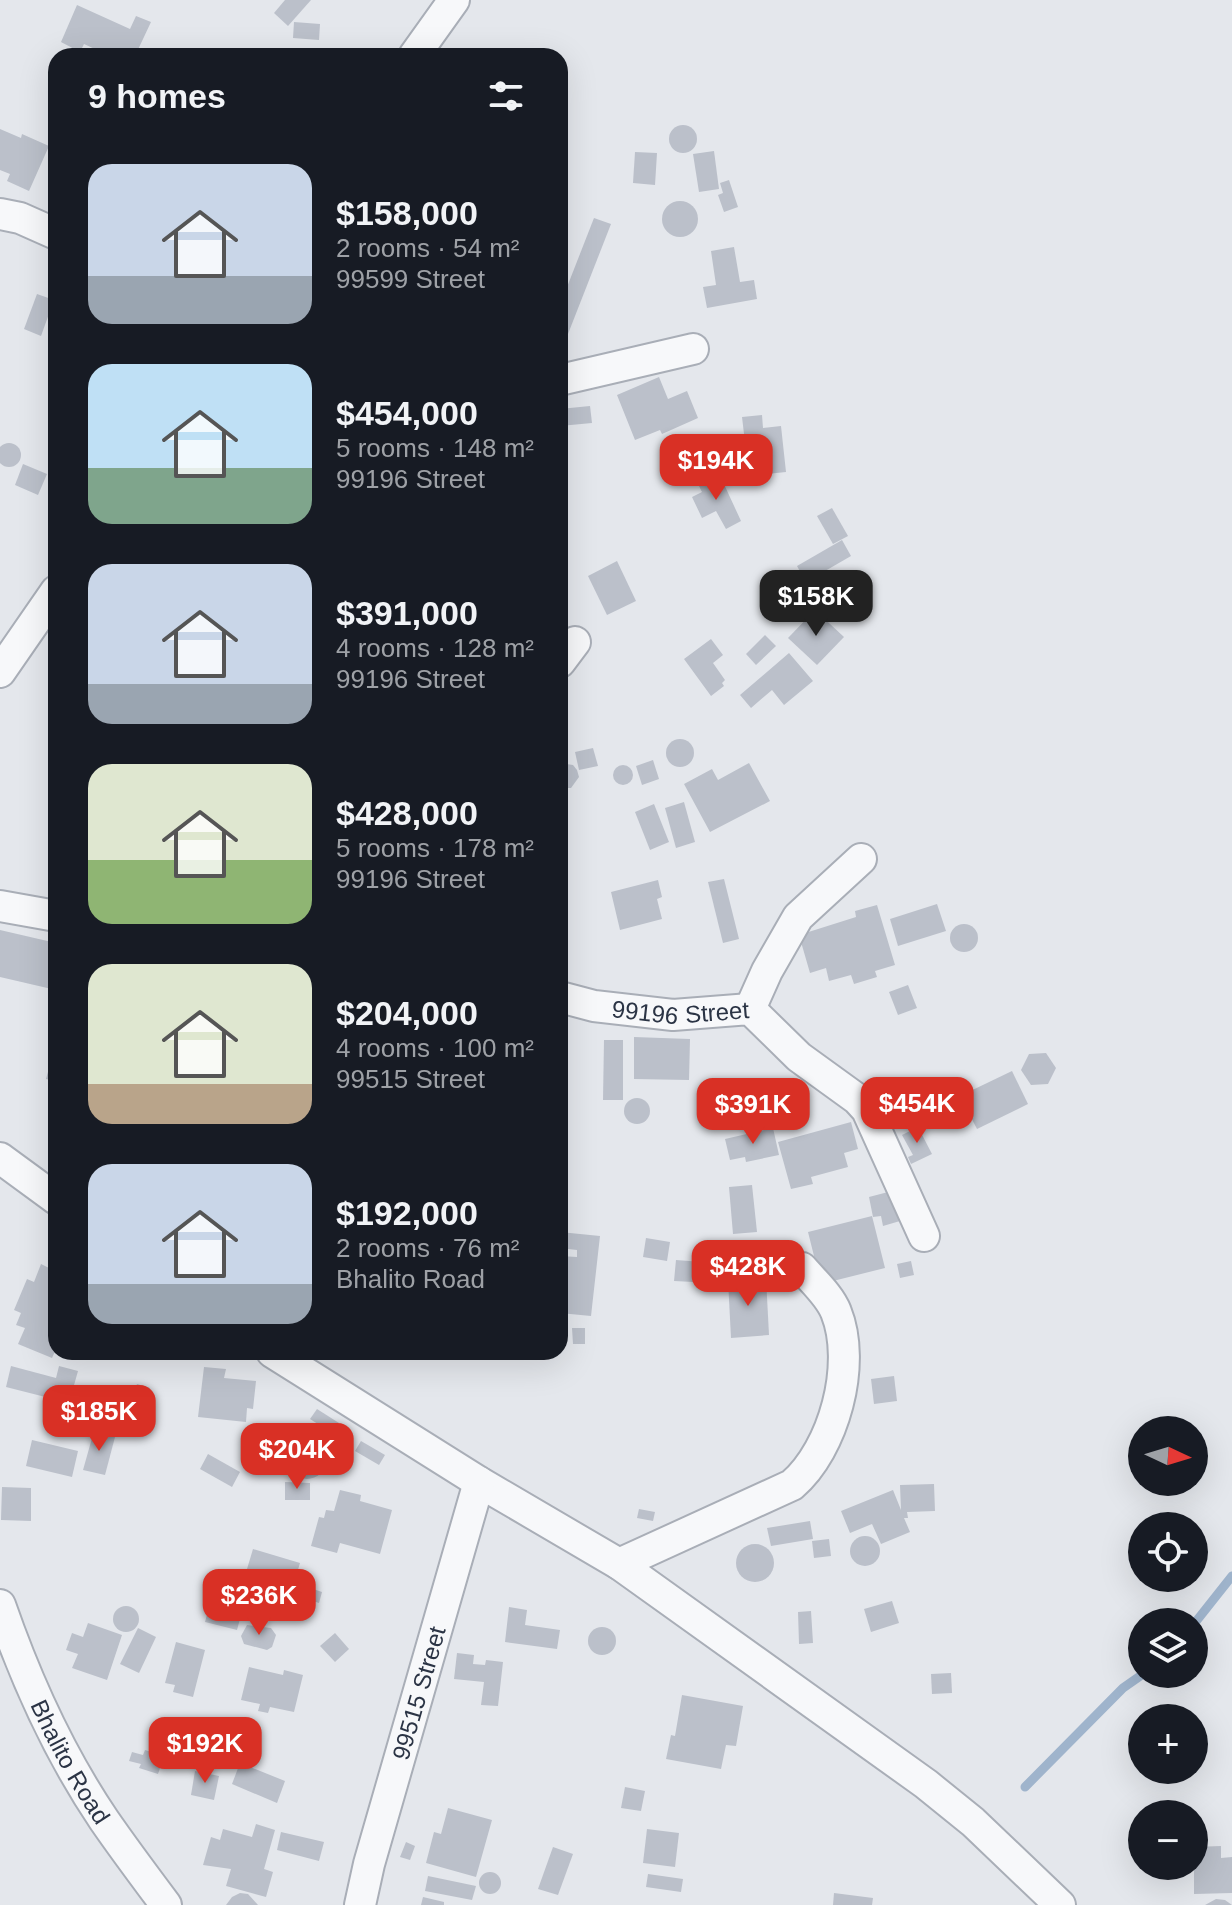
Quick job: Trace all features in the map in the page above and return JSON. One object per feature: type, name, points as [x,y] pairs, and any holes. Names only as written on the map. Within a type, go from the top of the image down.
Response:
[{"type":"street","points":[[420,48],[454,0]]},
{"type":"street","points":[[0,214],[20,218],[48,230]]},
{"type":"street","points":[[568,378],[693,349]]},
{"type":"street","points":[[0,672],[48,603]]},
{"type":"street","points":[[750,1009],[767,971],[798,917],[861,859]]},
{"type":"street","points":[[0,906],[48,915]]},
{"type":"street","name":"99196 Street","points":[[568,999],[594,1006],[673,1015],[750,1009],[799,1057],[857,1099],[867,1110],[924,1236]]},
{"type":"street","points":[[0,1158],[48,1193]]},
{"type":"street","points":[[619,1564],[792,1485],[803,1476],[821,1450],[843,1380],[843,1334],[835,1309],[802,1268]]},
{"type":"street","points":[[285,1360],[479,1482],[619,1564],[926,1784],[973,1822],[1060,1905]]},
{"type":"street","name":"99515 Street","points":[[360,1905],[369,1864],[479,1482]]},
{"type":"street","name":"Bhalito Road","points":[[0,1605],[41,1707],[81,1781],[103,1819],[166,1905]]},
{"type":"building","points":[[285,0],[311,0],[288,26],[274,13]]},
{"type":"building","points":[[77,5],[130,29],[136,16],[151,22],[139,48],[93,48],[84,44],[82,48],[72,48],[61,42]]},
{"type":"building","points":[[294,22],[320,24],[319,40],[293,38]]},
{"type":"building","points":[[683,125],[693,129],[697,139],[693,149],[683,153],[673,149],[669,139],[673,129]]},
{"type":"building","points":[[0,129],[21,138],[22,134],[48,146],[29,191],[7,181],[10,174],[0,170]]},
{"type":"building","points":[[714,151],[719,189],[699,192],[693,154]]},
{"type":"building","points":[[635,152],[657,153],[655,185],[633,183]]},
{"type":"building","points":[[729,180],[738,207],[724,212],[718,195],[723,193],[720,183]]},
{"type":"building","points":[[680,201],[693,206],[698,219],[693,232],[680,237],[667,232],[662,219],[667,206]]},
{"type":"building","points":[[594,218],[611,224],[568,334],[568,285]]},
{"type":"building","points":[[734,247],[740,282],[754,280],[757,299],[707,308],[703,287],[716,285],[711,251]]},
{"type":"building","points":[[37,294],[48,298],[48,317],[41,336],[24,329]]},
{"type":"building","points":[[659,377],[668,399],[687,391],[698,418],[662,434],[660,430],[635,440],[617,395]]},
{"type":"building","points":[[590,406],[592,423],[568,425],[568,408]]},
{"type":"building","points":[[762,415],[763,428],[781,426],[786,472],[749,476],[742,417]]},
{"type":"building","points":[[5,444],[13,444],[20,451],[20,459],[13,466],[5,466],[-1,460],[-1,450]]},
{"type":"building","points":[[23,464],[47,474],[38,495],[15,485]]},
{"type":"building","points":[[712,475],[717,485],[723,482],[741,521],[726,529],[716,511],[702,518],[692,497],[702,492],[697,482]]},
{"type":"building","points":[[832,508],[848,536],[833,544],[817,516]]},
{"type":"building","points":[[842,540],[851,556],[806,582],[797,566]]},
{"type":"building","points":[[617,561],[636,601],[607,615],[588,576]]},
{"type":"building","points":[[815,610],[844,637],[817,665],[788,638]]},
{"type":"building","points":[[765,635],[776,646],[756,665],[746,654]]},
{"type":"building","points":[[711,639],[723,655],[713,663],[725,680],[722,683],[724,686],[711,696],[684,659]]},
{"type":"building","points":[[789,653],[813,681],[784,705],[772,690],[751,708],[740,695]]},
{"type":"building","points":[[680,739],[690,743],[694,753],[690,763],[680,767],[670,763],[666,753],[670,743]]},
{"type":"building","points":[[593,748],[598,766],[579,770],[575,752]]},
{"type":"building","points":[[653,760],[659,779],[642,785],[636,766]]},
{"type":"building","points":[[749,763],[770,801],[710,832],[684,784],[712,769],[718,780]]},
{"type":"building","points":[[568,764],[573,765],[579,777],[568,788]]},
{"type":"building","points":[[623,765],[630,768],[633,775],[630,782],[623,785],[616,782],[613,775],[616,768]]},
{"type":"building","points":[[684,802],[695,842],[676,848],[665,808]]},
{"type":"building","points":[[654,804],[669,842],[650,850],[635,812]]},
{"type":"building","points":[[724,879],[739,939],[723,943],[708,882]]},
{"type":"building","points":[[658,880],[662,897],[657,899],[662,919],[620,930],[611,892]]},
{"type":"building","points":[[937,904],[946,931],[898,946],[890,919]]},
{"type":"building","points":[[877,905],[895,965],[875,971],[877,977],[854,984],[851,975],[829,981],[826,968],[810,973],[799,935],[856,917],[855,911]]},
{"type":"building","points":[[964,924],[974,928],[978,938],[974,948],[964,952],[954,948],[950,938],[954,928]]},
{"type":"building","points":[[0,930],[48,941],[48,988],[0,977]]},
{"type":"building","points":[[908,985],[917,1008],[898,1015],[889,992]]},
{"type":"building","points":[[634,1037],[690,1039],[689,1080],[634,1079]]},
{"type":"building","points":[[604,1040],[623,1040],[623,1100],[603,1100]]},
{"type":"building","points":[[1046,1053],[1056,1068],[1048,1084],[1031,1085],[1021,1070],[1029,1054]]},
{"type":"building","points":[[1012,1071],[1028,1104],[977,1129],[960,1096]]},
{"type":"building","points":[[951,1089],[956,1109],[922,1119],[917,1098]]},
{"type":"building","points":[[637,1098],[646,1102],[650,1111],[646,1120],[637,1124],[628,1120],[624,1111],[628,1102]]},
{"type":"building","points":[[851,1122],[858,1149],[844,1153],[848,1167],[811,1177],[813,1184],[791,1189],[778,1142]]},
{"type":"building","points":[[918,1127],[932,1154],[911,1164],[908,1157],[913,1155],[902,1135]]},
{"type":"building","points":[[773,1128],[779,1155],[746,1162],[745,1157],[730,1160],[725,1139]]},
{"type":"building","points":[[752,1185],[757,1232],[733,1234],[729,1187]]},
{"type":"building","points":[[892,1191],[900,1221],[883,1226],[881,1216],[873,1217],[869,1197]]},
{"type":"building","points":[[872,1216],[885,1268],[821,1284],[808,1232]]},
{"type":"building","points":[[568,1233],[600,1236],[591,1316],[568,1314],[568,1256],[577,1257],[577,1250],[568,1249]]},
{"type":"building","points":[[646,1238],[670,1242],[667,1261],[643,1257]]},
{"type":"building","points":[[748,1244],[759,1248],[763,1259],[759,1270],[748,1274],[737,1270],[733,1259],[737,1248]]},
{"type":"building","points":[[676,1260],[715,1263],[713,1283],[674,1281]]},
{"type":"building","points":[[911,1261],[914,1275],[900,1278],[897,1264]]},
{"type":"building","points":[[41,1264],[48,1268],[48,1356],[18,1344],[25,1328],[16,1325],[21,1313],[14,1310],[27,1279],[34,1282]]},
{"type":"building","points":[[766,1278],[769,1335],[731,1338],[728,1280]]},
{"type":"building","points":[[572,1328],[585,1328],[585,1344],[573,1344]]},
{"type":"building","points":[[11,1366],[56,1378],[59,1366],[78,1371],[69,1403],[6,1387]]},
{"type":"building","points":[[204,1367],[226,1369],[224,1378],[256,1381],[253,1409],[247,1408],[246,1422],[198,1417]]},
{"type":"building","points":[[894,1376],[897,1401],[874,1404],[871,1379]]},
{"type":"building","points":[[137,1384],[150,1388],[146,1400],[133,1395]]},
{"type":"building","points":[[117,1398],[127,1403],[120,1418],[109,1412]]},
{"type":"building","points":[[317,1409],[339,1423],[332,1433],[310,1419]]},
{"type":"building","points":[[94,1431],[115,1437],[105,1475],[83,1470]]},
{"type":"building","points":[[32,1440],[78,1451],[72,1477],[26,1466]]},
{"type":"building","points":[[307,1441],[320,1447],[326,1460],[320,1473],[307,1479],[294,1473],[288,1460],[294,1447]]},
{"type":"building","points":[[361,1441],[385,1455],[379,1465],[355,1451]]},
{"type":"building","points":[[208,1454],[240,1472],[232,1487],[200,1469]]},
{"type":"building","points":[[285,1482],[310,1483],[310,1500],[285,1500]]},
{"type":"building","points":[[934,1484],[935,1511],[907,1512],[908,1518],[904,1518],[910,1532],[881,1544],[872,1524],[850,1533],[841,1511],[893,1490],[901,1510],[900,1485]]},
{"type":"building","points":[[2,1487],[31,1488],[31,1521],[1,1520]]},
{"type":"building","points":[[340,1490],[361,1495],[360,1501],[392,1510],[380,1554],[340,1543],[337,1553],[311,1546],[319,1517],[324,1518],[326,1510],[334,1511]]},
{"type":"building","points":[[639,1509],[655,1512],[653,1521],[637,1518]]},
{"type":"building","points":[[810,1521],[813,1539],[771,1546],[767,1528]]},
{"type":"building","points":[[865,1536],[876,1540],[880,1551],[876,1562],[865,1566],[854,1562],[850,1551],[854,1540]]},
{"type":"building","points":[[829,1539],[831,1556],[814,1558],[812,1541]]},
{"type":"building","points":[[755,1544],[769,1549],[774,1563],[769,1577],[755,1582],[741,1577],[736,1563],[741,1549]]},
{"type":"building","points":[[253,1549],[300,1563],[291,1593],[244,1579]]},
{"type":"building","points":[[310,1588],[322,1592],[319,1603],[307,1599]]},
{"type":"building","points":[[892,1601],[899,1623],[871,1632],[864,1609]]},
{"type":"building","points":[[126,1606],[135,1610],[139,1619],[135,1628],[126,1632],[117,1628],[113,1619],[117,1610]]},
{"type":"building","points":[[209,1607],[241,1615],[237,1630],[205,1622]]},
{"type":"building","points":[[509,1607],[527,1610],[525,1625],[560,1630],[557,1649],[505,1642]]},
{"type":"building","points":[[811,1611],[813,1643],[799,1644],[798,1612]]},
{"type":"building","points":[[88,1623],[122,1635],[107,1680],[72,1668],[78,1654],[66,1650],[72,1633],[83,1637]]},
{"type":"building","points":[[247,1625],[271,1628],[276,1635],[272,1647],[267,1650],[244,1644],[241,1636]]},
{"type":"building","points":[[602,1627],[612,1631],[616,1641],[612,1651],[602,1655],[592,1651],[588,1641],[592,1631]]},
{"type":"building","points":[[138,1628],[156,1637],[139,1673],[120,1664]]},
{"type":"building","points":[[335,1633],[349,1649],[335,1662],[320,1646]]},
{"type":"building","points":[[176,1642],[205,1650],[193,1697],[173,1692],[175,1685],[165,1683]]},
{"type":"building","points":[[457,1653],[474,1655],[473,1664],[485,1665],[486,1660],[503,1662],[498,1706],[481,1705],[484,1682],[454,1679]]},
{"type":"building","points":[[249,1667],[283,1675],[284,1670],[303,1675],[294,1712],[270,1707],[268,1713],[258,1711],[260,1704],[241,1700]]},
{"type":"building","points":[[951,1673],[952,1693],[932,1694],[931,1674]]},
{"type":"building","points":[[682,1695],[743,1706],[736,1746],[726,1745],[721,1769],[666,1759],[671,1735],[675,1736]]},
{"type":"building","points":[[145,1750],[164,1756],[158,1774],[129,1761],[132,1752],[143,1755]]},
{"type":"building","points":[[240,1763],[285,1781],[277,1803],[232,1784]]},
{"type":"building","points":[[195,1771],[219,1776],[214,1800],[191,1795]]},
{"type":"building","points":[[625,1787],[645,1791],[641,1811],[621,1808]]},
{"type":"building","points":[[448,1808],[492,1820],[476,1877],[426,1863],[434,1832],[441,1834]]},
{"type":"building","points":[[256,1824],[275,1830],[264,1869],[273,1872],[266,1897],[226,1886],[231,1869],[203,1865],[211,1837],[220,1840],[223,1829],[252,1837]]},
{"type":"building","points":[[647,1829],[679,1833],[675,1867],[643,1863]]},
{"type":"building","points":[[281,1832],[324,1842],[319,1861],[277,1850]]},
{"type":"building","points":[[406,1842],[415,1846],[410,1860],[400,1857]]},
{"type":"building","points":[[1208,1846],[1221,1846],[1221,1858],[1232,1857],[1232,1893],[1194,1894],[1194,1880],[1208,1880]]},
{"type":"building","points":[[553,1847],[573,1854],[558,1895],[538,1889]]},
{"type":"building","points":[[490,1872],[498,1875],[501,1883],[498,1891],[490,1894],[482,1891],[479,1883],[482,1875]]},
{"type":"building","points":[[648,1874],[683,1879],[681,1892],[646,1887]]},
{"type":"building","points":[[428,1876],[476,1886],[472,1900],[425,1891]]},
{"type":"building","points":[[240,1893],[248,1894],[258,1905],[226,1905]]},
{"type":"building","points":[[834,1893],[873,1898],[872,1905],[833,1905]]},
{"type":"building","points":[[423,1897],[444,1902],[444,1905],[421,1905]]},
{"type":"building","points":[[1216,1899],[1225,1900],[1232,1905],[1205,1905]]},
{"type":"waterway","points":[[1207,1608],[1232,1576]]},
{"type":"waterway","points":[[1025,1787],[1128,1684]]}]
